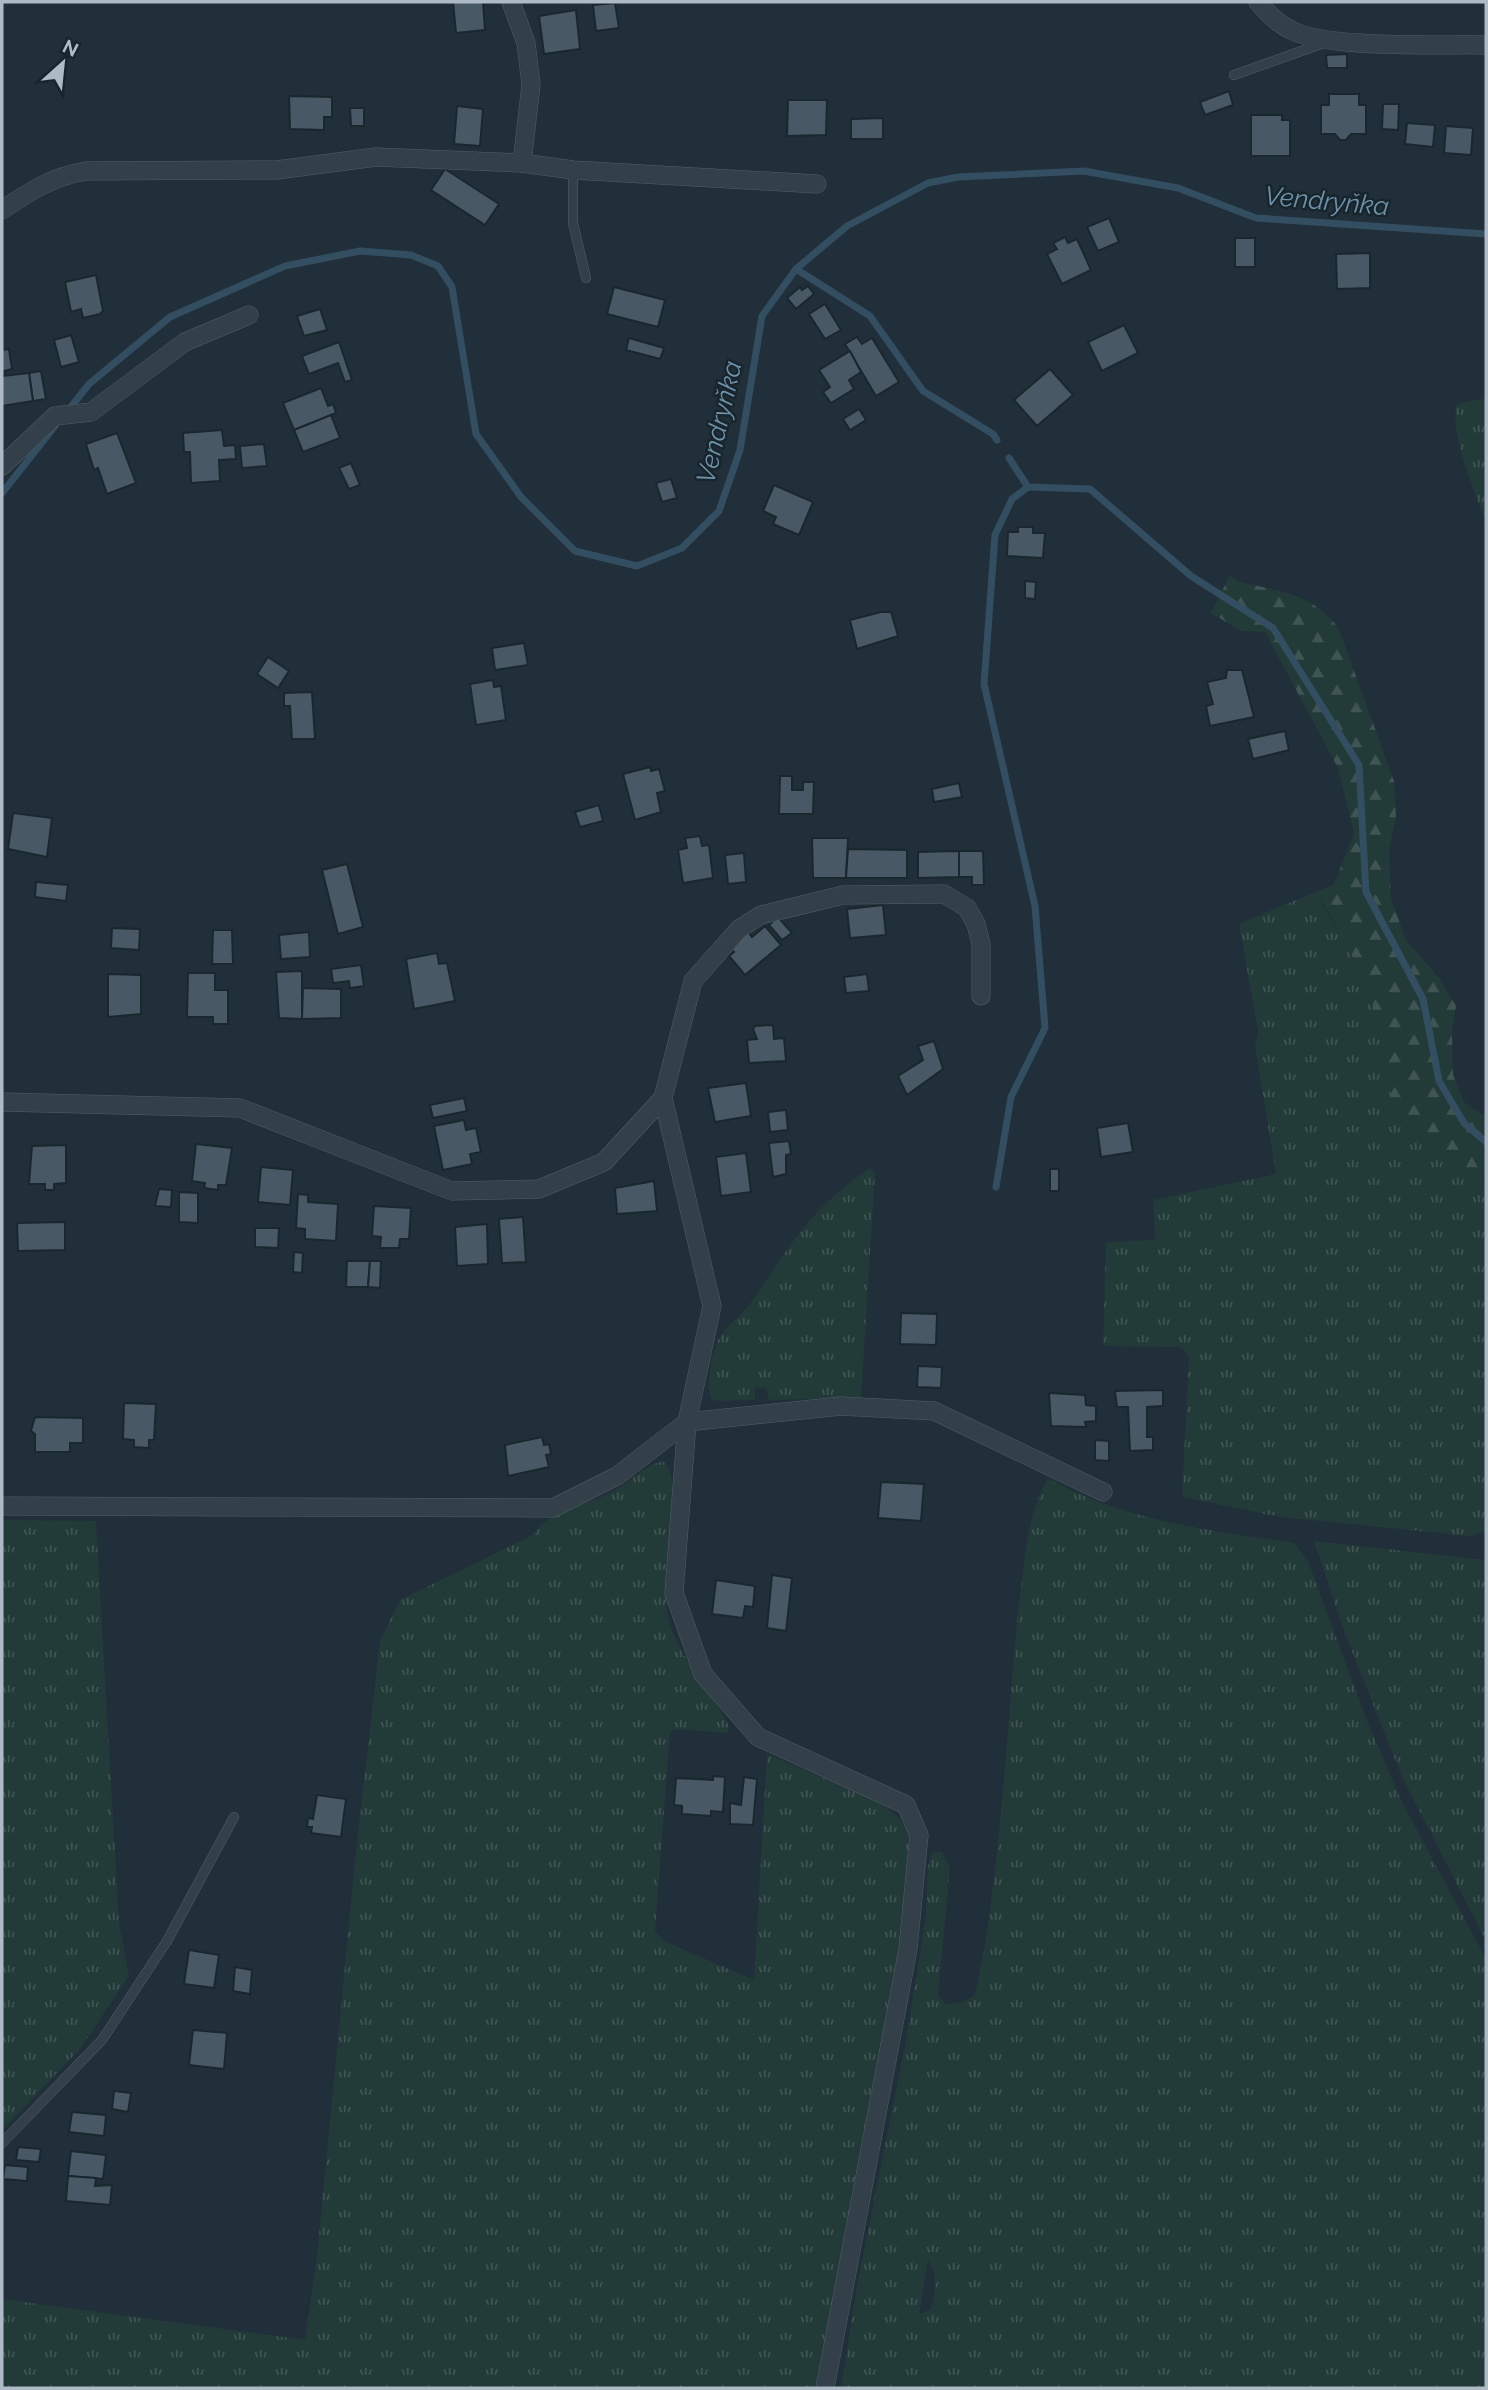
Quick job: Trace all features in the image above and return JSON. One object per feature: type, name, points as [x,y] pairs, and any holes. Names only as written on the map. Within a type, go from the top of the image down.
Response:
[{"type":"street","points":[[511,2],[526,43],[531,85],[522,163]]},
{"type":"street","points":[[1258,2],[1266,13],[1292,31],[1329,41],[1486,45]]},
{"type":"street","points":[[2,210],[41,184],[85,171],[277,170],[376,157],[522,163],[573,170],[817,184]]},
{"type":"street","points":[[2,466],[55,416],[91,412],[185,342],[249,315]]},
{"type":"street","points":[[825,2388],[908,1949],[919,1835],[906,1805],[758,1737],[703,1674],[674,1593],[687,1422],[712,1306],[663,1098],[693,981],[738,929],[761,915],[843,895],[944,894],[967,908],[976,924],[981,944],[981,996]]},
{"type":"street","points":[[2,1102],[240,1108],[452,1191],[539,1189],[604,1162],[663,1098]]},
{"type":"street","points":[[2,1506],[553,1508],[617,1476],[687,1422],[841,1406],[934,1411],[1103,1492]]},
{"type":"lane","points":[[1234,75],[1329,41]]},
{"type":"lane","points":[[573,170],[573,223],[586,278]]},
{"type":"lane","points":[[2,2143],[102,2040],[167,1941],[234,1817]]},
{"type":"green space","points":[[1486,400],[1486,524],[1470,481],[1456,430],[1455,416],[1457,404]]},
{"type":"green space","points":[[1230,575],[1237,581],[1305,600],[1328,616],[1339,629],[1394,781],[1396,818],[1389,849],[1391,899],[1406,940],[1440,979],[1456,1006],[1452,1033],[1453,1075],[1464,1102],[1486,1117],[1486,1184],[1411,1120],[1391,1095],[1371,990],[1320,898],[1311,894],[1334,884],[1354,833],[1338,768],[1265,632],[1241,631],[1211,613]]},
{"type":"green space","points":[[1311,894],[1319,898],[1371,990],[1392,1095],[1411,1120],[1486,1184],[1486,1531],[1471,1536],[1281,1517],[1182,1497],[1189,1356],[1181,1347],[1103,1346],[1106,1242],[1155,1240],[1153,1200],[1276,1174],[1255,1047],[1258,1031],[1239,924]]},
{"type":"green space","points":[[870,1168],[875,1174],[861,1398],[769,1400],[766,1387],[755,1388],[755,1400],[717,1401],[711,1398],[710,1369],[715,1346],[721,1335],[750,1304],[816,1214],[849,1183]]},
{"type":"green space","points":[[663,1461],[670,1472],[674,1509],[667,1594],[670,1624],[684,1654],[728,1724],[728,1733],[674,1729],[670,1733],[655,1931],[666,1942],[754,1980],[767,1754],[881,1803],[901,1820],[911,1839],[910,1893],[869,2129],[826,2334],[820,2388],[2,2388],[2,2299],[305,2340],[317,2256],[356,1851],[380,1641],[400,1600],[533,1535],[559,1514],[605,1495],[650,1466]]},
{"type":"green space","points":[[1048,1478],[1077,1493],[1137,1514],[1199,1528],[1294,1543],[1308,1561],[1369,1726],[1402,1802],[1486,1959],[1486,2388],[841,2388],[857,2285],[906,2040],[926,1915],[928,1866],[933,1851],[942,1852],[950,1867],[938,1996],[946,2004],[963,2002],[975,1995],[994,1876],[1026,1553],[1033,1515]],"holes":[[[928,2260],[935,2284],[934,2297],[931,2309],[919,2315]]]},
{"type":"green space","points":[[2,1520],[96,1521],[119,1924],[129,1975],[81,2048],[2,2130]]},
{"type":"green space","points":[[1314,1541],[1486,1560],[1486,1941],[1402,1777],[1344,1631]]},
{"type":"building","points":[[453,2],[483,2],[485,30],[456,33]]},
{"type":"building","points":[[615,3],[619,28],[596,31],[593,5]]},
{"type":"building","points":[[576,10],[580,49],[544,54],[539,16]]},
{"type":"building","points":[[1347,54],[1347,68],[1327,68],[1326,55]]},
{"type":"building","points":[[1229,91],[1233,105],[1205,115],[1200,102]]},
{"type":"building","points":[[1329,94],[1359,94],[1359,105],[1366,105],[1366,134],[1351,134],[1346,140],[1340,140],[1335,134],[1321,134],[1321,105],[1329,105]]},
{"type":"building","points":[[289,96],[332,97],[332,117],[324,117],[324,130],[290,129]]},
{"type":"building","points":[[788,100],[827,100],[826,135],[787,136]]},
{"type":"building","points":[[1383,104],[1399,104],[1398,130],[1382,129]]},
{"type":"building","points":[[457,106],[483,109],[480,146],[454,144]]},
{"type":"building","points":[[350,108],[364,108],[364,126],[351,126]]},
{"type":"building","points":[[1251,115],[1282,115],[1282,120],[1290,120],[1290,156],[1251,156]]},
{"type":"building","points":[[883,118],[883,139],[851,139],[851,119]]},
{"type":"building","points":[[1407,123],[1435,125],[1433,147],[1405,144]]},
{"type":"building","points":[[1446,126],[1473,128],[1471,155],[1444,153]]},
{"type":"building","points":[[445,169],[499,204],[485,225],[431,190]]},
{"type":"building","points":[[1109,218],[1119,242],[1098,251],[1087,227]]},
{"type":"building","points":[[1065,237],[1068,243],[1077,239],[1091,270],[1062,284],[1047,254],[1057,249],[1053,243]]},
{"type":"building","points":[[1235,238],[1255,238],[1255,267],[1235,267]]},
{"type":"building","points":[[1370,253],[1370,288],[1337,289],[1336,254]]},
{"type":"building","points":[[96,275],[103,311],[83,318],[81,309],[71,312],[65,282]]},
{"type":"building","points":[[808,286],[814,294],[796,309],[787,298],[800,287],[802,290]]},
{"type":"building","points":[[614,287],[665,300],[658,327],[607,314]]},
{"type":"building","points":[[825,304],[841,330],[825,339],[809,314]]},
{"type":"building","points":[[320,309],[327,330],[304,336],[297,316]]},
{"type":"building","points":[[1124,325],[1138,353],[1102,371],[1088,342]]},
{"type":"building","points":[[71,335],[79,362],[61,367],[54,340]]},
{"type":"building","points":[[857,337],[862,344],[872,338],[899,382],[876,396],[845,344]]},
{"type":"building","points":[[629,338],[664,348],[660,359],[626,350]]},
{"type":"building","points":[[339,342],[352,380],[345,382],[338,363],[309,374],[302,356]]},
{"type":"building","points":[[9,349],[12,369],[4,371],[2,376],[2,350]]},
{"type":"building","points":[[850,351],[861,372],[849,380],[854,389],[831,403],[823,392],[830,387],[819,370]]},
{"type":"building","points":[[1050,369],[1073,395],[1037,426],[1014,400]]},
{"type":"building","points":[[41,371],[46,399],[33,401],[29,373]]},
{"type":"building","points":[[29,373],[33,401],[2,406],[2,376]]},
{"type":"building","points":[[321,388],[328,406],[333,404],[336,413],[294,430],[283,403]]},
{"type":"building","points":[[859,409],[866,420],[850,430],[843,419]]},
{"type":"building","points":[[331,415],[340,438],[303,452],[294,430]]},
{"type":"building","points":[[222,430],[224,446],[235,445],[236,459],[219,460],[220,481],[191,483],[190,452],[184,452],[183,433]]},
{"type":"building","points":[[117,433],[136,483],[107,494],[98,468],[94,470],[86,444]]},
{"type":"building","points":[[264,444],[267,466],[242,468],[240,446]]},
{"type":"building","points":[[351,463],[360,485],[349,489],[339,468]]},
{"type":"building","points":[[671,479],[677,498],[662,502],[656,483]]},
{"type":"building","points":[[774,485],[813,502],[799,535],[773,524],[776,517],[763,511]]},
{"type":"building","points":[[1018,527],[1033,527],[1033,533],[1045,533],[1043,558],[1007,556],[1008,532],[1018,532]]},
{"type":"building","points":[[1025,581],[1036,582],[1035,599],[1025,598]]},
{"type":"building","points":[[891,612],[898,636],[857,649],[850,620]]},
{"type":"building","points":[[524,643],[528,665],[495,670],[492,648]]},
{"type":"building","points":[[268,657],[289,671],[278,688],[257,674]]},
{"type":"building","points":[[1227,670],[1242,670],[1254,717],[1210,726],[1206,706],[1213,704],[1207,682],[1226,678]]},
{"type":"building","points":[[493,680],[494,687],[501,686],[506,720],[476,725],[470,684]]},
{"type":"building","points":[[312,692],[315,739],[292,739],[290,706],[284,706],[284,693]]},
{"type":"building","points":[[1285,731],[1289,750],[1253,759],[1248,739]]},
{"type":"building","points":[[650,767],[651,771],[659,769],[665,791],[657,793],[661,812],[635,820],[623,774]]},
{"type":"building","points":[[780,776],[792,776],[792,790],[803,790],[803,782],[814,782],[813,814],[779,814]]},
{"type":"building","points":[[959,783],[962,797],[934,802],[932,789]]},
{"type":"building","points":[[599,805],[603,821],[580,827],[575,812]]},
{"type":"building","points":[[13,813],[52,818],[47,857],[8,849]]},
{"type":"building","points":[[700,836],[702,846],[709,845],[713,878],[683,883],[678,850],[687,848],[685,838]]},
{"type":"building","points":[[812,838],[848,838],[846,878],[813,878]]},
{"type":"building","points":[[848,849],[907,850],[907,878],[846,878]]},
{"type":"building","points":[[959,851],[959,877],[918,878],[918,852]]},
{"type":"building","points":[[959,851],[983,851],[984,885],[972,885],[972,877],[959,877]]},
{"type":"building","points":[[744,853],[746,882],[728,884],[725,855]]},
{"type":"building","points":[[347,864],[363,927],[338,934],[322,870]]},
{"type":"building","points":[[36,882],[68,885],[66,901],[35,897]]},
{"type":"building","points":[[883,905],[886,935],[850,938],[847,909]]},
{"type":"building","points":[[778,917],[792,933],[782,940],[769,925]]},
{"type":"building","points":[[765,926],[781,945],[745,975],[729,956],[734,952],[730,948],[748,932],[752,937]]},
{"type":"building","points":[[112,928],[140,929],[139,950],[111,948]]},
{"type":"building","points":[[213,930],[232,930],[233,964],[212,964]]},
{"type":"building","points":[[309,932],[310,957],[281,959],[279,935]]},
{"type":"building","points":[[437,953],[439,964],[447,963],[455,1001],[414,1009],[406,959]]},
{"type":"building","points":[[361,965],[364,986],[350,988],[349,981],[333,983],[331,969]]},
{"type":"building","points":[[302,971],[302,1019],[279,1018],[276,972]]},
{"type":"building","points":[[188,973],[215,973],[215,990],[228,990],[228,1024],[213,1024],[213,1017],[187,1017]]},
{"type":"building","points":[[108,974],[141,975],[141,1014],[108,1017]]},
{"type":"building","points":[[867,974],[869,991],[846,993],[844,977]]},
{"type":"building","points":[[303,988],[341,989],[341,1018],[302,1019]]},
{"type":"building","points":[[773,1025],[774,1039],[784,1038],[786,1061],[749,1063],[747,1040],[757,1039],[753,1029],[755,1026]]},
{"type":"building","points":[[934,1041],[943,1069],[907,1095],[898,1076],[923,1060],[918,1046]]},
{"type":"building","points":[[746,1083],[751,1116],[715,1122],[708,1088]]},
{"type":"building","points":[[464,1098],[467,1111],[433,1118],[430,1105]]},
{"type":"building","points":[[786,1110],[788,1130],[770,1132],[768,1112]]},
{"type":"building","points":[[464,1120],[466,1130],[476,1128],[481,1152],[470,1154],[472,1164],[443,1170],[434,1126]]},
{"type":"building","points":[[1128,1123],[1133,1152],[1101,1157],[1097,1128]]},
{"type":"building","points":[[789,1141],[791,1154],[786,1155],[786,1174],[773,1177],[769,1143]]},
{"type":"building","points":[[196,1144],[232,1148],[226,1185],[218,1185],[218,1190],[204,1188],[205,1183],[192,1181]]},
{"type":"building","points":[[66,1145],[66,1183],[54,1184],[54,1190],[45,1190],[45,1184],[29,1184],[32,1146]]},
{"type":"building","points":[[746,1153],[751,1192],[721,1196],[716,1157]]},
{"type":"building","points":[[261,1167],[293,1170],[290,1205],[258,1202]]},
{"type":"building","points":[[1050,1169],[1059,1169],[1059,1191],[1050,1191]]},
{"type":"building","points":[[654,1181],[657,1211],[617,1214],[615,1188]]},
{"type":"building","points":[[159,1189],[172,1190],[171,1207],[155,1206]]},
{"type":"building","points":[[179,1192],[198,1193],[198,1223],[179,1222]]},
{"type":"building","points":[[298,1194],[308,1195],[308,1202],[338,1204],[336,1241],[305,1239],[305,1229],[296,1228]]},
{"type":"building","points":[[374,1206],[411,1208],[409,1239],[400,1239],[399,1248],[380,1248],[381,1237],[372,1236]]},
{"type":"building","points":[[523,1217],[526,1262],[502,1263],[499,1219]]},
{"type":"building","points":[[65,1222],[65,1250],[18,1251],[17,1223]]},
{"type":"building","points":[[487,1224],[488,1264],[457,1266],[455,1227]]},
{"type":"building","points":[[255,1228],[279,1228],[278,1248],[255,1247]]},
{"type":"building","points":[[294,1252],[303,1253],[302,1273],[293,1272]]},
{"type":"building","points":[[347,1261],[370,1261],[368,1287],[346,1287]]},
{"type":"building","points":[[370,1261],[381,1261],[380,1288],[368,1287]]},
{"type":"building","points":[[901,1313],[937,1314],[936,1345],[900,1344]]},
{"type":"building","points":[[918,1366],[942,1367],[941,1388],[917,1387]]},
{"type":"building","points":[[1163,1390],[1163,1406],[1147,1407],[1147,1437],[1153,1437],[1153,1450],[1130,1451],[1128,1407],[1117,1407],[1115,1391]]},
{"type":"building","points":[[1049,1393],[1085,1395],[1086,1405],[1096,1406],[1096,1421],[1085,1422],[1086,1427],[1051,1426]]},
{"type":"building","points":[[124,1403],[156,1404],[154,1440],[149,1440],[149,1448],[134,1447],[134,1440],[123,1439]]},
{"type":"building","points":[[35,1417],[83,1418],[83,1443],[70,1443],[70,1452],[35,1452],[35,1434],[31,1431]]},
{"type":"building","points":[[542,1437],[544,1445],[549,1444],[551,1454],[546,1455],[549,1467],[508,1476],[505,1445]]},
{"type":"building","points":[[1095,1440],[1109,1441],[1109,1461],[1095,1460]]},
{"type":"building","points":[[881,1482],[924,1484],[921,1521],[878,1518]]},
{"type":"building","points":[[772,1575],[792,1578],[786,1631],[767,1628]]},
{"type":"building","points":[[716,1580],[755,1586],[753,1607],[745,1606],[743,1618],[712,1614]]},
{"type":"building","points":[[713,1776],[725,1777],[723,1812],[711,1811],[711,1816],[682,1814],[682,1806],[674,1805],[676,1778],[713,1780]]},
{"type":"building","points":[[744,1777],[757,1779],[753,1825],[730,1824],[730,1803],[741,1805]]},
{"type":"building","points":[[317,1795],[346,1799],[341,1837],[311,1833],[312,1827],[307,1827],[308,1818],[313,1819]]},
{"type":"building","points":[[189,1950],[219,1955],[214,1988],[184,1984]]},
{"type":"building","points":[[235,1967],[252,1970],[250,1994],[233,1991]]},
{"type":"building","points":[[193,2030],[227,2033],[224,2069],[189,2065]]},
{"type":"building","points":[[114,2091],[131,2093],[128,2112],[112,2109]]},
{"type":"building","points":[[72,2112],[106,2115],[104,2136],[69,2132]]},
{"type":"building","points":[[18,2147],[41,2149],[39,2162],[16,2160]]},
{"type":"building","points":[[71,2151],[106,2155],[103,2179],[68,2176]]},
{"type":"building","points":[[5,2165],[28,2167],[27,2181],[3,2179]]},
{"type":"building","points":[[68,2176],[96,2178],[95,2186],[112,2185],[110,2205],[66,2201]]},
{"type":"waterway","name":"Vendryňka","points":[[67,412],[89,384],[170,317],[285,266],[360,251],[411,255],[438,266],[452,287],[476,434],[521,497],[575,551],[637,566],[682,548],[719,511],[740,450],[762,316],[796,269],[847,226],[928,183],[958,177],[1084,171],[1178,188],[1256,218],[1486,234]]},
{"type":"waterway","points":[[796,269],[870,316],[923,391],[993,434],[997,440]]},
{"type":"waterway","name":"Vendryňka","points":[[2,493],[55,426]]},
{"type":"waterway","points":[[1009,458],[1028,487],[1090,489],[1191,576],[1273,628],[1359,765],[1366,892],[1423,999],[1439,1081],[1464,1123],[1486,1142]]},
{"type":"waterway","points":[[996,1187],[1011,1097],[1045,1028],[1035,906],[984,684],[995,535],[1012,499],[1028,487]]}]
